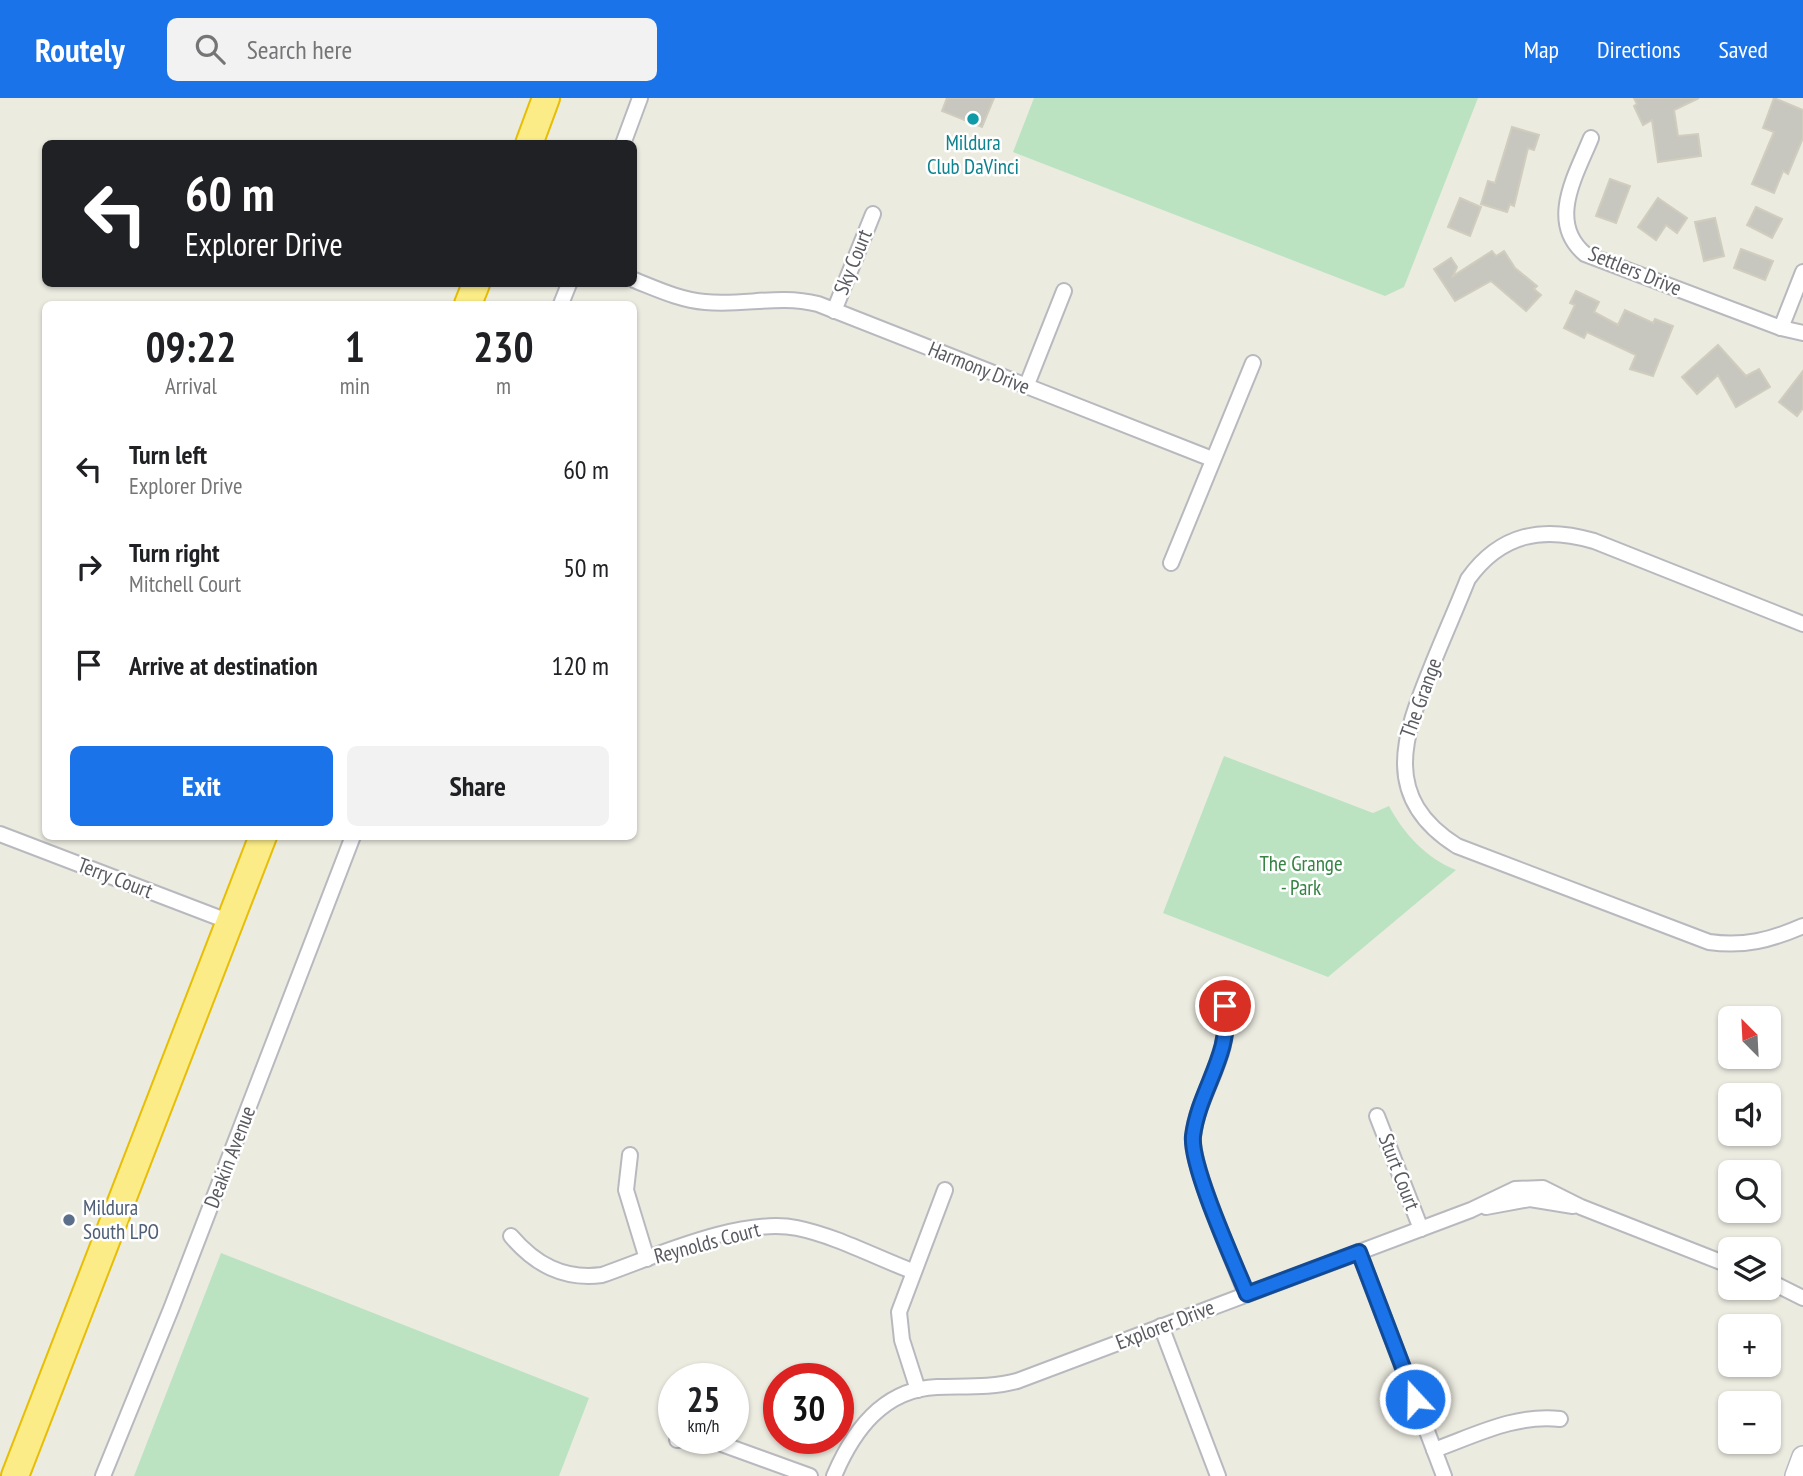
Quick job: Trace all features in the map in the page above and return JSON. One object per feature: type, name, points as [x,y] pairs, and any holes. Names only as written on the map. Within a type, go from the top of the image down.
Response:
[{"type":"highway","points":[[531,140],[547,98]]},
{"type":"highway","points":[[15,1476],[261,840]]},
{"type":"street","points":[[624,140],[640,98]]},
{"type":"street","name":"Settlers Drive","points":[[1591,138],[1566,208],[1567,231],[1577,247],[1586,254],[1781,328],[1803,333]]},
{"type":"street","name":"Sky Court","points":[[834,311],[873,214]]},
{"type":"street","points":[[1781,328],[1803,272]]},
{"type":"street","name":"Harmony Drive","points":[[637,281],[687,300],[729,303],[774,298],[798,299],[1212,459]]},
{"type":"street","points":[[1026,387],[1064,291]]},
{"type":"street","points":[[1171,563],[1253,363]]},
{"type":"street","name":"The Grange","points":[[1803,624],[1594,541],[1569,534],[1532,534],[1495,550],[1479,563],[1468,579],[1417,702],[1404,751],[1404,768],[1415,805],[1438,834],[1457,846],[1709,942],[1753,943],[1772,939],[1803,926]]},
{"type":"street","name":"Terry Court","points":[[0,834],[230,922]]},
{"type":"street","name":"Deakin Avenue","points":[[103,1476],[176,1297],[352,840]]},
{"type":"street","points":[[1225,1006],[1228,1022],[1224,1049],[1197,1121],[1194,1149],[1247,1294]]},
{"type":"street","name":"Sturt Court","points":[[1377,1116],[1421,1229]]},
{"type":"street","points":[[630,1155],[626,1190],[647,1259]]},
{"type":"street","points":[[834,1476],[852,1438],[870,1416],[893,1399],[918,1390],[900,1325],[899,1312],[912,1271],[945,1190]]},
{"type":"street","name":"Explorer Drive","points":[[918,1390],[991,1386],[1017,1381],[1471,1210],[1530,1199],[1581,1207],[1718,1261]]},
{"type":"street","name":"Reynolds Court","points":[[510,1236],[538,1262],[570,1276],[601,1275],[744,1228],[776,1225],[813,1232],[912,1271]]},
{"type":"street","points":[[1359,1252],[1444,1476]]},
{"type":"street","points":[[1781,1285],[1803,1291]]},
{"type":"street","points":[[1781,1286],[1803,1298]]},
{"type":"street","points":[[1161,1326],[1217,1476]]},
{"type":"street","points":[[1434,1450],[1529,1417],[1560,1419]]},
{"type":"street","points":[[749,1454],[810,1476]]},
{"type":"street","points":[[1796,1476],[1803,1457]]},
{"type":"green space","points":[[1034,98],[1478,98],[1404,287],[1385,296],[1013,152]]},
{"type":"green space","name":"The Grange - Park","points":[[1224,756],[1373,813],[1389,806],[1417,844],[1435,859],[1456,870],[1328,977],[1163,913]]},
{"type":"green space","points":[[221,1253],[589,1398],[559,1476],[134,1476]]},
{"type":"building","name":"Mildura Club DaVinci","points":[[947,98],[994,98],[982,127],[942,111]]},
{"type":"building","points":[[1634,98],[1699,98],[1674,110],[1678,136],[1698,134],[1701,156],[1658,162],[1652,120],[1643,125],[1634,106],[1637,104]]},
{"type":"building","points":[[1774,98],[1803,110],[1803,138],[1788,174],[1783,171],[1774,193],[1752,184],[1774,132],[1763,128]]},
{"type":"building","points":[[1512,127],[1539,135],[1534,150],[1528,148],[1514,206],[1510,204],[1507,212],[1481,204],[1488,181],[1495,183]]},
{"type":"building","points":[[1610,179],[1630,186],[1616,223],[1596,216]]},
{"type":"building","points":[[1460,198],[1481,207],[1470,236],[1448,227]]},
{"type":"building","points":[[1658,198],[1687,218],[1677,233],[1666,225],[1656,240],[1638,227]]},
{"type":"building","points":[[1756,207],[1782,219],[1772,238],[1747,225]]},
{"type":"building","points":[[1715,218],[1724,256],[1704,261],[1695,222]]},
{"type":"building","points":[[1741,249],[1773,261],[1765,280],[1734,268]]},
{"type":"building","points":[[1492,251],[1496,256],[1504,251],[1515,268],[1537,286],[1534,289],[1541,295],[1526,311],[1491,281],[1455,301],[1434,269],[1451,258],[1457,267],[1453,276]]},
{"type":"building","points":[[1576,291],[1599,302],[1594,312],[1618,325],[1625,310],[1653,323],[1655,319],[1673,326],[1653,376],[1630,369],[1636,355],[1587,332],[1584,338],[1564,328],[1575,305],[1570,303]]},
{"type":"building","points":[[1718,345],[1746,376],[1759,369],[1770,387],[1736,407],[1718,375],[1697,394],[1682,377]]},
{"type":"building","points":[[1803,371],[1803,408],[1797,416],[1779,402]]},
{"type":"place","name":"Mildura Club DaVinci","points":[[973,119]]},
{"type":"place","name":"Mildura South LPO","points":[[69,1220]]},
{"type":"route","points":[[1225,1006],[1228,1022],[1224,1049],[1193,1136],[1197,1164],[1247,1294],[1359,1252],[1415,1399]]}]
